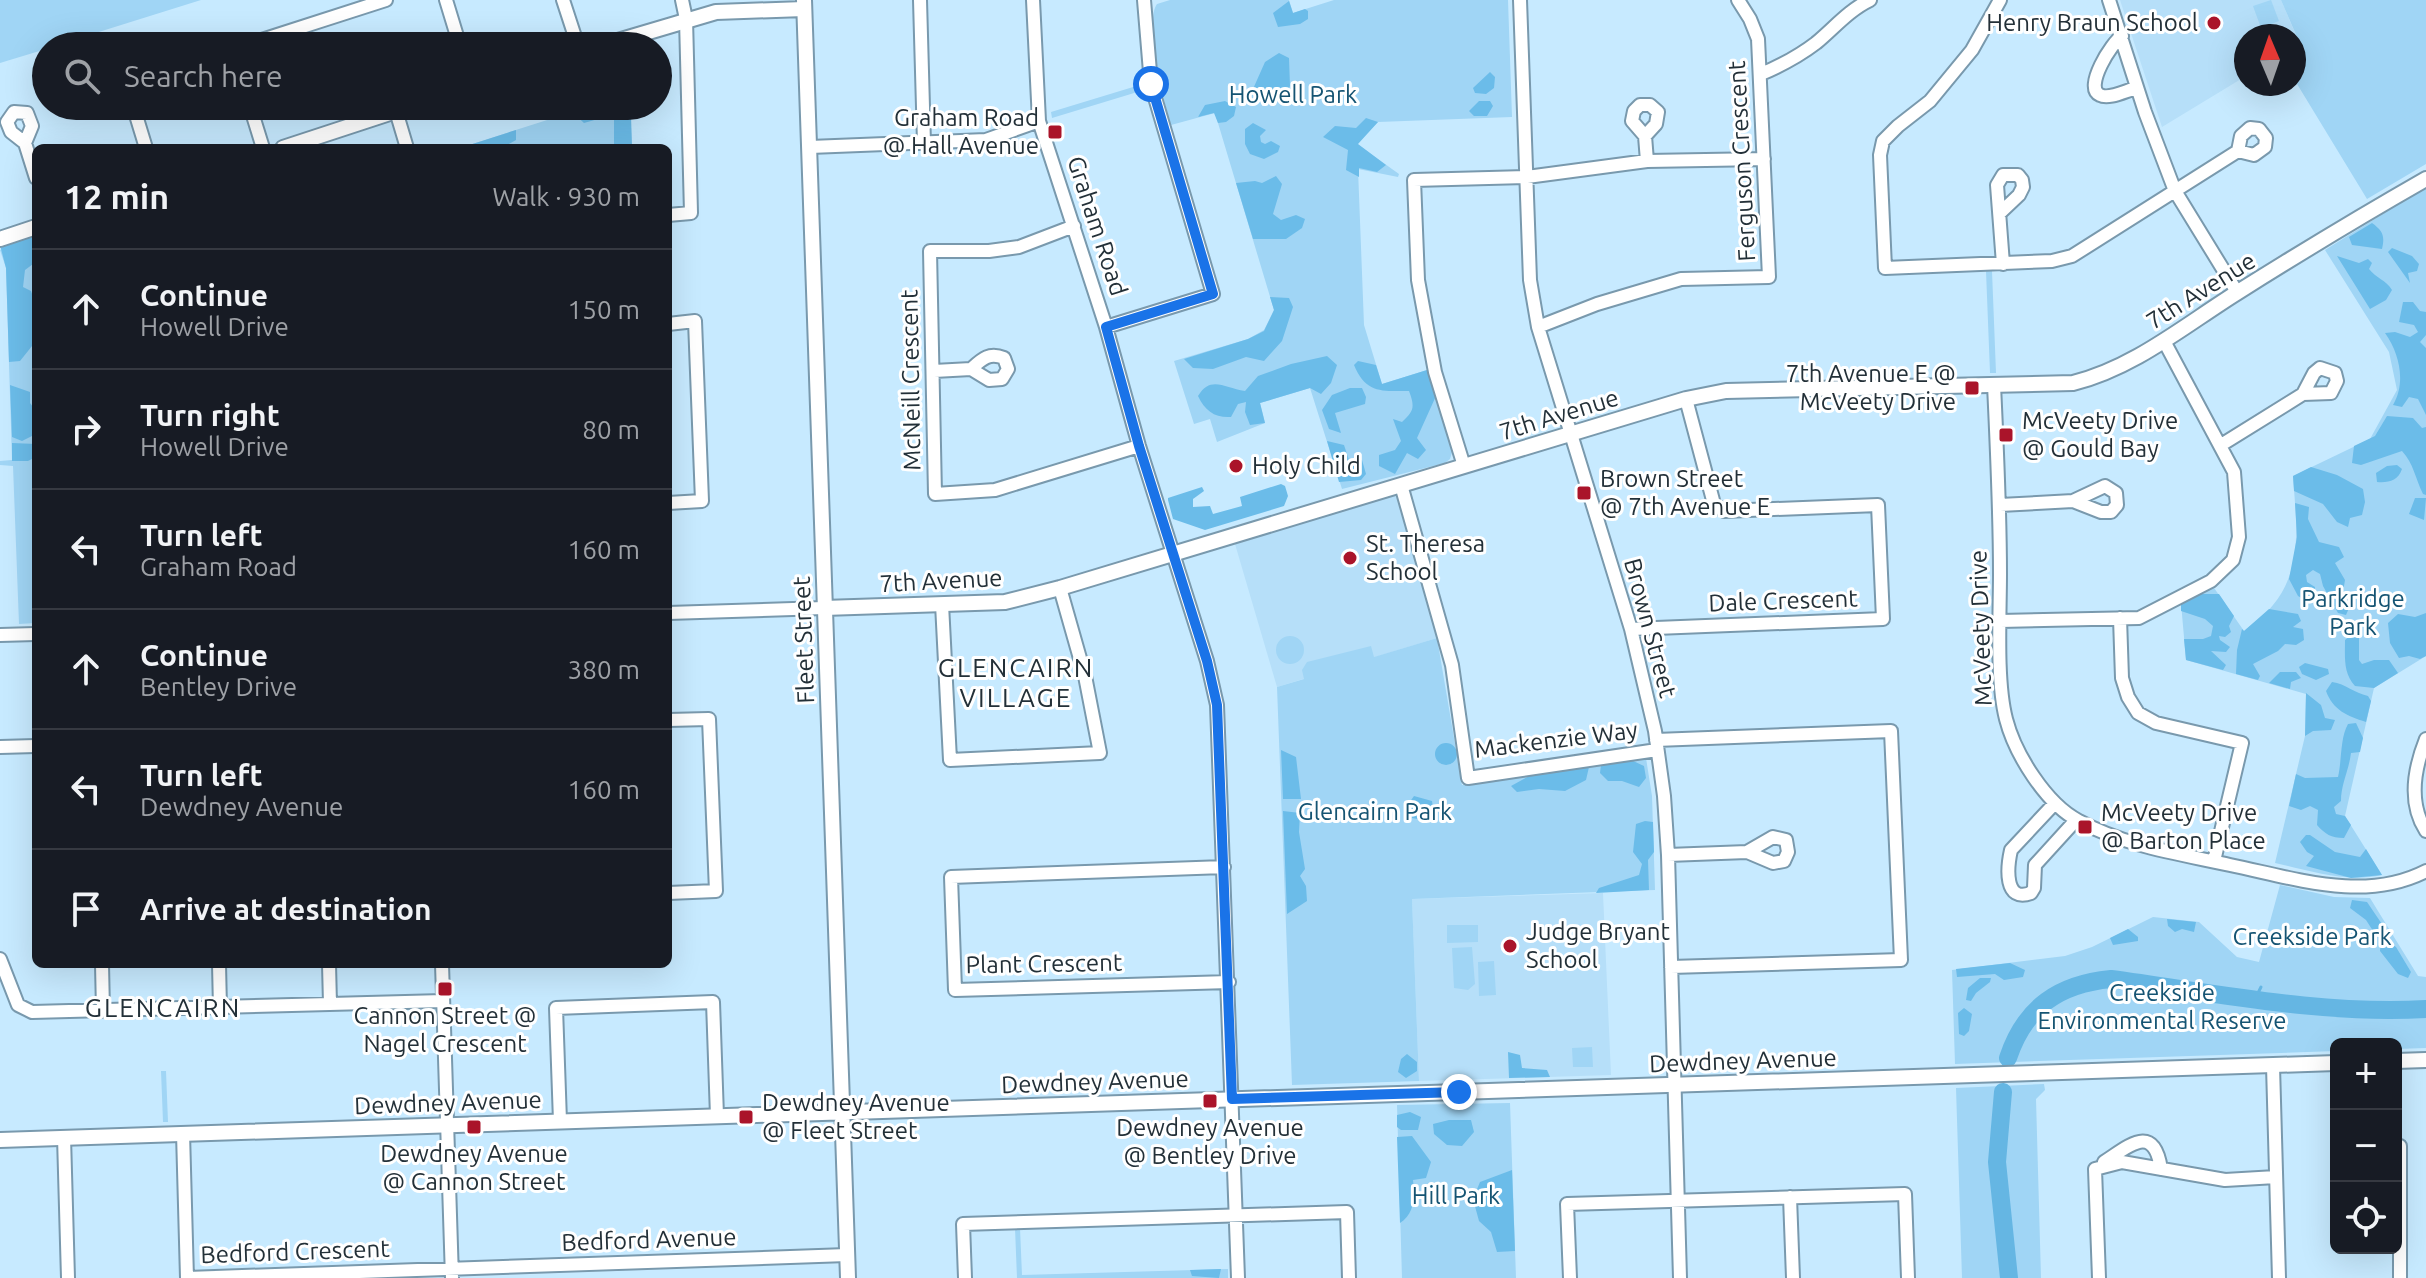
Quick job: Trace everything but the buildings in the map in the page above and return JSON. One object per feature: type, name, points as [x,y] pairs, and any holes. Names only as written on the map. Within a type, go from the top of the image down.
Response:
[{"type":"street","points":[[287,32],[386,0]]},
{"type":"street","points":[[446,0],[456,32]]},
{"type":"street","points":[[563,0],[573,32]]},
{"type":"street","points":[[672,215],[691,213],[686,19],[682,0]]},
{"type":"street","points":[[920,0],[924,143]]},
{"type":"street","name":"Graham Road","points":[[1033,0],[1039,121],[1106,327],[1139,446],[1207,661],[1217,705],[1238,1278]]},
{"type":"street","points":[[1106,327],[1213,294],[1151,84],[1144,0]]},
{"type":"street","name":"Brown Street","points":[[1520,0],[1530,280],[1538,327],[1631,629],[1657,745],[1664,796],[1680,1278]]},
{"type":"street","name":"Ferguson Crescent","points":[[1538,327],[1597,304],[1681,279],[1769,277],[1758,39],[1738,0]]},
{"type":"street","points":[[1761,74],[1783,65],[1815,44],[1856,4],[1870,0]]},
{"type":"street","points":[[2000,0],[1972,50],[1930,101],[1883,141],[1880,155],[1885,268],[2052,261],[2072,256],[2238,151]]},
{"type":"street","points":[[2109,0],[2175,191],[2237,292]]},
{"type":"street","points":[[645,32],[716,12],[804,5]]},
{"type":"street","name":"Fleet Street","points":[[804,5],[848,1278]]},
{"type":"street","points":[[2122,36],[2114,41],[2093,82],[2095,91],[2108,96],[2137,88]]},
{"type":"street","points":[[137,120],[145,144]]},
{"type":"street","points":[[254,120],[262,144]]},
{"type":"street","points":[[295,144],[367,120]]},
{"type":"street","points":[[404,120],[407,144]]},
{"type":"street","points":[[810,147],[986,140],[1039,121]]},
{"type":"street","points":[[1645,136],[1647,161]]},
{"type":"street","points":[[25,143],[32,165]]},
{"type":"street","points":[[1464,466],[1435,372],[1418,280],[1414,180],[1527,177],[1647,161],[1764,159]]},
{"type":"street","name":"7th Avenue","points":[[672,613],[1005,602],[1686,399],[1726,391],[2073,383],[2095,378],[2164,341],[2237,292],[2426,179]]},
{"type":"street","points":[[2000,213],[2003,264]]},
{"type":"street","name":"McNeill Crescent","points":[[1074,226],[1019,247],[989,251],[930,251],[935,494],[995,490],[1139,446]]},
{"type":"street","points":[[0,239],[32,228]]},
{"type":"street","points":[[672,324],[695,321],[702,501],[672,503]]},
{"type":"street","points":[[2000,621],[2139,618],[2211,581],[2233,560],[2239,537],[2234,472],[2164,341]]},
{"type":"street","points":[[934,371],[971,369]]},
{"type":"street","name":"McVeety Drive","points":[[1994,385],[2005,718],[2015,747],[2032,775],[2055,803],[2076,820],[2127,841],[2329,886],[2364,888],[2425,874]]},
{"type":"street","points":[[2221,445],[2303,394]]},
{"type":"street","name":"Dale Crescent","points":[[1631,629],[1883,619],[1878,505],[1724,511],[1714,504],[1686,399]]},
{"type":"street","name":"Mackenzie Way","points":[[1401,485],[1452,665],[1468,778],[1657,745]]},
{"type":"street","points":[[2000,505],[2073,501]]},
{"type":"street","points":[[942,604],[950,760],[1100,753],[1085,676],[1060,588]]},
{"type":"street","points":[[2120,618],[2122,678],[2128,697],[2138,713],[2156,723],[2242,743],[2214,861]]},
{"type":"street","points":[[0,635],[32,634]]},
{"type":"street","points":[[672,720],[709,719],[716,891],[672,893]]},
{"type":"street","points":[[1657,745],[1891,731],[1901,960],[1671,967]]},
{"type":"street","points":[[2426,739],[2414,782],[2416,816],[2426,831]]},
{"type":"street","points":[[0,747],[32,746]]},
{"type":"street","points":[[2055,803],[2011,850],[2008,860],[2013,893],[2019,896],[2031,893],[2035,865],[2076,820]]},
{"type":"street","points":[[1668,855],[1747,852]]},
{"type":"street","name":"Plant Crescent","points":[[1224,867],[951,877],[955,990],[1229,982]]},
{"type":"street","points":[[0,959],[18,1005],[32,1012],[443,1001]]},
{"type":"street","points":[[102,968],[103,1011]]},
{"type":"street","points":[[219,968],[220,1008]]},
{"type":"street","points":[[329,968],[330,1004]]},
{"type":"street","points":[[442,968],[452,1273]]},
{"type":"street","points":[[560,1121],[556,1008],[713,1002],[717,1116]]},
{"type":"street","points":[[2402,1061],[2426,1060]]},
{"type":"street","name":"Dewdney Avenue","points":[[0,1140],[2330,1063]]},
{"type":"street","points":[[2273,1066],[2279,1278]]},
{"type":"street","name":"Bedford Crescent","points":[[183,1133],[187,1278],[452,1273]]},
{"type":"street","points":[[64,1137],[68,1278]]},
{"type":"street","points":[[2095,1169],[2132,1144],[2151,1141],[2156,1147],[2161,1169]]},
{"type":"street","points":[[2095,1169],[2122,1162],[2225,1180],[2276,1177]]},
{"type":"street","points":[[2095,1169],[2099,1278]]},
{"type":"street","points":[[2400,1182],[2400,1278]]},
{"type":"street","points":[[1570,1278],[1567,1204],[1905,1194],[1908,1278]]},
{"type":"street","points":[[1790,1197],[1793,1278]]},
{"type":"street","points":[[965,1278],[963,1224],[1347,1212],[1349,1278]]},
{"type":"street","name":"Bedford Avenue","points":[[452,1273],[847,1255]]},
{"type":"shaded area","points":[[2120,0],[2281,0],[2291,24],[2234,24],[2234,83],[2162,127]]},
{"type":"shaded area","points":[[1289,1],[1293,13],[1305,9],[1308,19],[1300,24],[1278,27],[1273,13]]},
{"type":"shaded area","points":[[1279,53],[1289,58],[1290,86],[1283,100],[1275,100],[1253,89],[1265,62]]},
{"type":"shaded area","points":[[1490,72],[1495,77],[1494,88],[1486,94],[1475,93],[1473,88]]},
{"type":"shaded area","points":[[1225,101],[1236,107],[1234,116],[1226,122],[1218,123],[1214,113],[1198,117],[1205,105]]},
{"type":"shaded area","points":[[1479,101],[1490,101],[1493,106],[1487,116],[1474,116],[1469,111]]},
{"type":"shaded area","points":[[1366,118],[1378,122],[1358,144],[1386,165],[1377,172],[1359,168],[1359,177],[1346,170],[1348,150],[1323,137],[1335,126],[1356,128]]},
{"type":"shaded area","points":[[614,120],[631,120],[632,144],[614,144]]},
{"type":"shaded area","points":[[1253,123],[1266,130],[1260,136],[1261,142],[1271,141],[1280,146],[1278,152],[1264,159],[1250,154],[1245,144],[1245,129]]},
{"type":"shaded area","points":[[516,130],[516,140],[509,144],[472,144]]},
{"type":"shaded area","points":[[1276,176],[1282,184],[1273,214],[1281,220],[1296,215],[1305,219],[1302,228],[1286,239],[1253,239],[1236,183],[1262,183]]},
{"type":"shaded area","points":[[2372,223],[2382,234],[2382,249],[2352,245],[2349,237]]},
{"type":"shaded area","points":[[32,235],[32,265],[25,270],[23,287],[32,294],[32,346],[20,361],[9,362],[6,268],[0,245]]},
{"type":"shaded area","points":[[2392,248],[2412,256],[2419,264],[2417,271],[2408,273],[2410,283],[2388,252]]},
{"type":"shaded area","points":[[2337,256],[2359,263],[2368,259],[2372,263],[2369,269],[2392,290],[2386,300],[2370,309]]},
{"type":"shaded area","points":[[1270,297],[1289,298],[1293,307],[1282,341],[1264,361],[1246,357],[1213,369],[1193,368],[1184,359],[1264,331],[1274,310]]},
{"type":"shaded area","points":[[2403,302],[2413,302],[2420,311],[2426,312],[2426,335],[2420,342],[2426,348],[2426,415],[2418,399],[2409,397],[2402,407],[2393,405],[2399,387],[2400,369],[2385,333],[2395,332],[2410,337],[2418,332],[2414,325],[2399,322]]},
{"type":"shaded area","points":[[1327,356],[1337,365],[1331,383],[1321,394],[1310,388],[1260,403],[1265,423],[1250,425],[1245,412],[1246,402],[1238,404],[1231,417],[1225,417],[1211,412],[1198,396],[1213,384],[1245,391],[1258,376]]},
{"type":"shaded area","points":[[1358,361],[1376,365],[1382,384],[1427,370],[1436,396],[1417,438],[1426,450],[1418,459],[1407,453],[1395,474],[1379,466],[1379,455],[1395,450],[1401,441],[1393,419],[1402,422],[1409,415],[1413,405],[1411,396],[1409,391],[1370,386],[1354,365]]},
{"type":"shaded area","points":[[10,385],[30,392],[32,406],[32,436],[22,441],[12,437]]},
{"type":"shaded area","points":[[1350,388],[1362,388],[1365,404],[1335,413],[1341,433],[1329,429],[1322,410],[1332,395]]},
{"type":"shaded area","points":[[2387,416],[2413,418],[2422,428],[2426,427],[2426,495],[2402,451],[2361,465],[2352,463],[2354,446],[2375,436]]},
{"type":"shaded area","points":[[1327,441],[1344,445],[1350,463],[1362,460],[1366,474],[1361,480],[1339,482]]},
{"type":"shaded area","points":[[12,443],[32,444],[32,459],[12,461]]},
{"type":"shaded area","points":[[2397,465],[2402,469],[2395,479],[2377,482],[2376,473],[2387,466]]},
{"type":"shaded area","points":[[2311,467],[2337,475],[2363,489],[2365,502],[2362,515],[2350,518],[2348,527],[2337,522],[2323,504],[2294,491],[2293,476]]},
{"type":"shaded area","points":[[1281,484],[1285,486],[1288,496],[1284,506],[1205,530],[1173,519],[1168,500],[1202,487],[1204,491],[1193,499],[1193,507],[1210,506],[1213,514],[1242,506],[1240,497]]},
{"type":"shaded area","points":[[1396,494],[1437,638],[1277,687],[1235,544]]},
{"type":"shaded area","points":[[2415,498],[2426,498],[2424,520],[2409,514]]},
{"type":"shaded area","points":[[2295,503],[2309,507],[2308,519],[2319,542],[2339,547],[2344,557],[2335,563],[2345,580],[2343,592],[2349,608],[2346,615],[2338,613],[2320,574],[2313,570],[2306,575],[2307,582],[2315,587],[2315,599],[2307,601],[2298,596],[2289,579],[2297,537]]},
{"type":"shaded area","points":[[2197,594],[2219,594],[2234,616],[2229,626],[2231,632],[2225,637],[2219,636],[2230,647],[2226,652],[2211,651],[2226,665],[2223,670],[2186,660],[2184,639],[2211,636],[2213,626],[2205,619],[2181,611],[2181,603]]},
{"type":"shaded area","points":[[2269,609],[2298,614],[2301,621],[2293,627],[2303,629],[2304,640],[2296,645],[2285,644],[2253,664],[2260,676],[2258,680],[2236,674],[2242,629],[2244,631]]},
{"type":"shaded area","points":[[2426,613],[2426,656],[2420,659],[2409,656],[2399,658],[2390,643],[2388,623],[2398,614],[2415,617]]},
{"type":"shaded area","points":[[2349,625],[2359,628],[2359,660],[2362,664],[2389,660],[2398,673],[2374,688],[2355,686],[2348,676],[2346,664],[2345,640],[2351,635]]},
{"type":"shaded area","points":[[2305,663],[2328,669],[2329,674],[2316,680],[2302,674],[2299,667]]},
{"type":"shaded area","points":[[2280,672],[2296,672],[2301,678],[2291,682],[2290,689],[2269,683]]},
{"type":"shaded area","points":[[2332,682],[2368,696],[2371,701],[2366,722],[2337,708],[2326,691]]},
{"type":"shaded area","points":[[2306,693],[2321,705],[2325,718],[2335,720],[2331,730],[2313,731],[2305,736]]},
{"type":"shaded area","points":[[2356,723],[2363,738],[2360,752],[2351,753],[2341,801],[2334,807],[2336,814],[2345,816],[2351,825],[2344,838],[2335,837],[2317,825],[2318,810],[2310,806],[2301,810],[2289,806],[2296,774],[2305,778],[2338,777],[2345,730],[2348,724]]},
{"type":"shaded area","points":[[1446,743],[1454,746],[1457,754],[1454,762],[1446,765],[1438,762],[1435,754],[1438,746]]},
{"type":"shaded area","points":[[1281,750],[1296,757],[1301,799],[1283,799]]},
{"type":"shaded area","points":[[1631,760],[1644,766],[1646,778],[1639,787],[1622,781],[1608,781],[1600,773],[1601,765]]},
{"type":"shaded area","points":[[1589,767],[1586,780],[1565,791],[1539,789],[1517,792],[1511,786],[1531,775]]},
{"type":"shaded area","points":[[1414,796],[1432,801],[1433,808],[1423,820],[1412,818],[1409,803]]},
{"type":"shaded area","points":[[1283,811],[1300,813],[1299,832],[1305,869],[1300,876],[1306,886],[1307,901],[1287,914]]},
{"type":"shaded area","points":[[1653,822],[1654,852],[1648,860],[1649,890],[1596,893],[1599,888],[1639,875],[1642,864],[1633,852],[1636,824]]},
{"type":"shaded area","points":[[2306,835],[2335,852],[2360,857],[2366,849],[2382,875],[2351,878],[2306,866],[2314,856],[2300,842]]},
{"type":"shaded area","name":"Judge Bryant School","points":[[1603,893],[1611,1075],[1419,1081],[1412,899]]},
{"type":"shaded area","points":[[2352,900],[2367,902],[2386,930],[2383,936],[2375,934],[2366,920],[2350,908]]},
{"type":"shaded area","points":[[2167,919],[2196,922],[2194,932],[2182,929],[2175,932],[2168,926]]},
{"type":"shaded area","points":[[2128,929],[2138,937],[2138,941],[2113,945],[2110,938]]},
{"type":"shaded area","points":[[2381,940],[2396,947],[2411,972],[2408,978],[2398,974],[2380,951]]},
{"type":"shaded area","points":[[2010,963],[2025,970],[2023,977],[2004,980],[1995,974],[1957,977],[1956,969]]},
{"type":"shaded area","points":[[1980,978],[1991,978],[1971,1001],[1966,1000],[1968,988]]},
{"type":"shaded area","points":[[1964,1008],[1972,1014],[1969,1031],[1964,1036],[1959,1034],[1958,1013]]},
{"type":"shaded area","points":[[1508,1052],[1520,1055],[1522,1068],[1547,1070],[1550,1077],[1509,1078]]},
{"type":"shaded area","points":[[1407,1054],[1417,1062],[1417,1071],[1406,1078],[1398,1072],[1401,1059]]},
{"type":"shaded area","points":[[1410,1112],[1421,1117],[1418,1130],[1401,1130],[1397,1127],[1397,1115]]},
{"type":"shaded area","points":[[1471,1120],[1474,1132],[1462,1146],[1447,1145],[1434,1134],[1433,1124]]},
{"type":"shaded area","points":[[1412,1136],[1431,1162],[1426,1178],[1413,1180],[1411,1209],[1400,1223],[1397,1137]]},
{"type":"shaded area","points":[[1512,1170],[1515,1251],[1497,1252],[1491,1232],[1479,1221],[1473,1199],[1480,1182]]},
{"type":"shaded area","points":[[1221,1269],[1219,1278],[1192,1276],[1190,1270]]},
{"type":"green space","points":[[0,0],[201,0],[99,32],[32,32],[32,53],[0,63]]},
{"type":"green space","name":"Howell Park","points":[[1170,0],[1289,0],[1293,13],[1334,0],[1508,0],[1512,117],[1378,122],[1357,144],[1399,174],[1398,177],[1358,169],[1364,325],[1382,384],[1427,370],[1453,449],[1445,463],[1342,489],[1310,388],[1260,403],[1265,423],[1217,442],[1210,419],[1194,424],[1174,361],[1248,339],[1264,330],[1274,310],[1215,113],[1171,125],[1156,63],[1153,27],[1157,4]]},
{"type":"green space","points":[[2271,0],[2279,21],[2260,24],[2253,6]]},
{"type":"green space","points":[[2281,0],[2426,0],[2426,164],[2367,199],[2304,96],[2306,24],[2291,24]]},
{"type":"green space","points":[[1143,84],[1144,90],[1052,118],[1051,112]]},
{"type":"green space","points":[[547,120],[631,120],[632,144],[472,144]]},
{"type":"green space","name":"Parkridge Park","points":[[2426,187],[2426,656],[2374,688],[2345,816],[2382,875],[2342,877],[2275,863],[2305,736],[2306,694],[2186,660],[2181,603],[2212,585],[2244,631],[2270,609],[2283,591],[2290,575],[2296,543],[2293,476],[2370,439],[2397,390],[2389,352],[2325,250]]},
{"type":"green space","points":[[32,236],[32,623],[19,624],[13,466],[0,465],[0,461],[12,460],[6,268],[0,250]]},
{"type":"green space","points":[[1986,271],[1992,271],[1996,373],[1990,373]]},
{"type":"green space","points":[[1290,636],[1300,640],[1304,650],[1300,660],[1290,664],[1280,660],[1276,650],[1280,640]]},
{"type":"green space","name":"Glencairn Park","points":[[1437,638],[1462,785],[1646,758],[1652,796],[1655,890],[1412,899],[1419,1081],[1292,1085],[1277,687],[1304,679],[1302,670],[1307,662],[1371,646],[1374,657]]},
{"type":"green space","name":"Creekside Environmental Reserve","points":[[2280,885],[2334,897],[2370,898],[2418,976],[2426,977],[2426,1048],[2402,1049],[2402,1038],[2330,1038],[2330,1051],[1955,1064],[1952,970],[2065,956],[2092,947],[2153,917],[2199,922],[2237,957],[2259,962]]},
{"type":"green space","points":[[1447,925],[1478,925],[1478,942],[1447,943]]},
{"type":"green space","points":[[1472,947],[1475,984],[1468,990],[1454,988],[1452,948]]},
{"type":"green space","points":[[1494,961],[1496,995],[1479,996],[1478,962]]},
{"type":"green space","points":[[1592,1047],[1593,1067],[1573,1067],[1572,1048]]},
{"type":"green space","points":[[161,1071],[166,1071],[168,1122],[163,1122]]},
{"type":"green space","points":[[2044,1084],[2045,1090],[2036,1099],[2041,1278],[1962,1278],[1956,1088]]},
{"type":"green space","name":"Hill Park","points":[[1510,1103],[1516,1278],[1402,1278],[1397,1105]]},
{"type":"green space","points":[[1015,1228],[1020,1228],[1022,1275],[1228,1269],[1228,1278],[1017,1278]]},
{"type":"waterway","points":[[2008,1058],[2024,1025],[2046,1001],[2075,986],[2111,979],[2308,1006],[2426,1009]]},
{"type":"waterway","points":[[2247,997],[2258,993],[2261,987]]},
{"type":"waterway","points":[[2003,1092],[1997,1162],[2009,1278]]},
{"type":"place","name":"Henry Braun School","points":[[2214,23]]},
{"type":"place","name":"Graham Road @ Hall Avenue","points":[[1055,132]]},
{"type":"place","name":"7th Avenue E @ McVeety Drive","points":[[1972,388]]},
{"type":"place","name":"McVeety Drive @ Gould Bay","points":[[2006,435]]},
{"type":"place","name":"Holy Child","points":[[1236,466]]},
{"type":"place","name":"Brown Street @ 7th Avenue E","points":[[1584,493]]},
{"type":"place","name":"St. Theresa School","points":[[1350,558]]},
{"type":"place","name":"McVeety Drive @ Barton Place","points":[[2085,827]]},
{"type":"place","name":"Judge Bryant School","points":[[1510,946]]},
{"type":"place","name":"Cannon Street @ Nagel Crescent","points":[[445,989]]},
{"type":"place","name":"Dewdney Avenue @ Bentley Drive","points":[[1210,1101]]},
{"type":"place","name":"Dewdney Avenue @ Fleet Street","points":[[746,1117]]},
{"type":"place","name":"Dewdney Avenue @ Cannon Street","points":[[474,1127]]},
{"type":"district","name":"GLENCAIRN VILLAGE","points":[[1016,683]]},
{"type":"district","name":"GLENCAIRN","points":[[163,1008]]},
{"type":"route","points":[[1151,84],[1213,294],[1106,327],[1139,446],[1207,661],[1217,705],[1232,1099],[1459,1092]]},
{"type":"park label","name":"Creekside Park","points":[[2312,937]]}]
